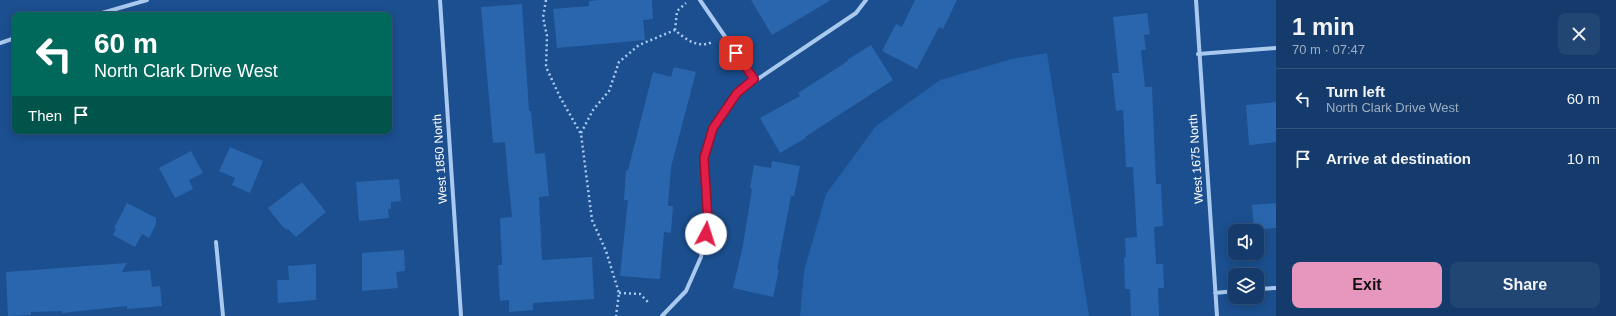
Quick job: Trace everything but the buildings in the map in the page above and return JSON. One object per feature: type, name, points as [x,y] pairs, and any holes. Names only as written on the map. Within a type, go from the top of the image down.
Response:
[{"type":"street","points":[[105,12],[147,0]]},
{"type":"street","name":"West 1850 North","points":[[440,0],[461,316]]},
{"type":"street","points":[[700,0],[754,79]]},
{"type":"street","points":[[662,316],[686,291],[702,257],[708,222],[704,158],[713,128],[737,93],[754,79],[856,13],[866,0]]},
{"type":"street","name":"West 1675 North","points":[[1196,0],[1198,54],[1217,316]]},
{"type":"street","points":[[0,43],[12,39]]},
{"type":"street","points":[[1198,54],[1276,48]]},
{"type":"street","points":[[216,242],[223,316]]},
{"type":"street","points":[[1264,289],[1276,288]]},
{"type":"street","points":[[1216,293],[1228,292]]},
{"type":"path","points":[[546,0],[543,17],[547,36],[546,67],[560,97],[581,134],[592,220],[606,251],[619,293],[616,316]]},
{"type":"path","points":[[675,30],[677,11],[686,3]]},
{"type":"path","points":[[581,134],[593,110],[609,91],[619,62],[639,45],[675,30]]},
{"type":"path","points":[[675,30],[688,41],[706,45],[712,42]]},
{"type":"path","points":[[619,293],[640,294],[648,302]]},
{"type":"shaded area","points":[[1047,53],[1089,316],[800,316],[804,271],[826,194],[876,126],[940,80],[1012,59]]},
{"type":"route","points":[[706,234],[708,222],[704,158],[713,128],[726,106],[737,93],[754,79],[736,53]]}]
